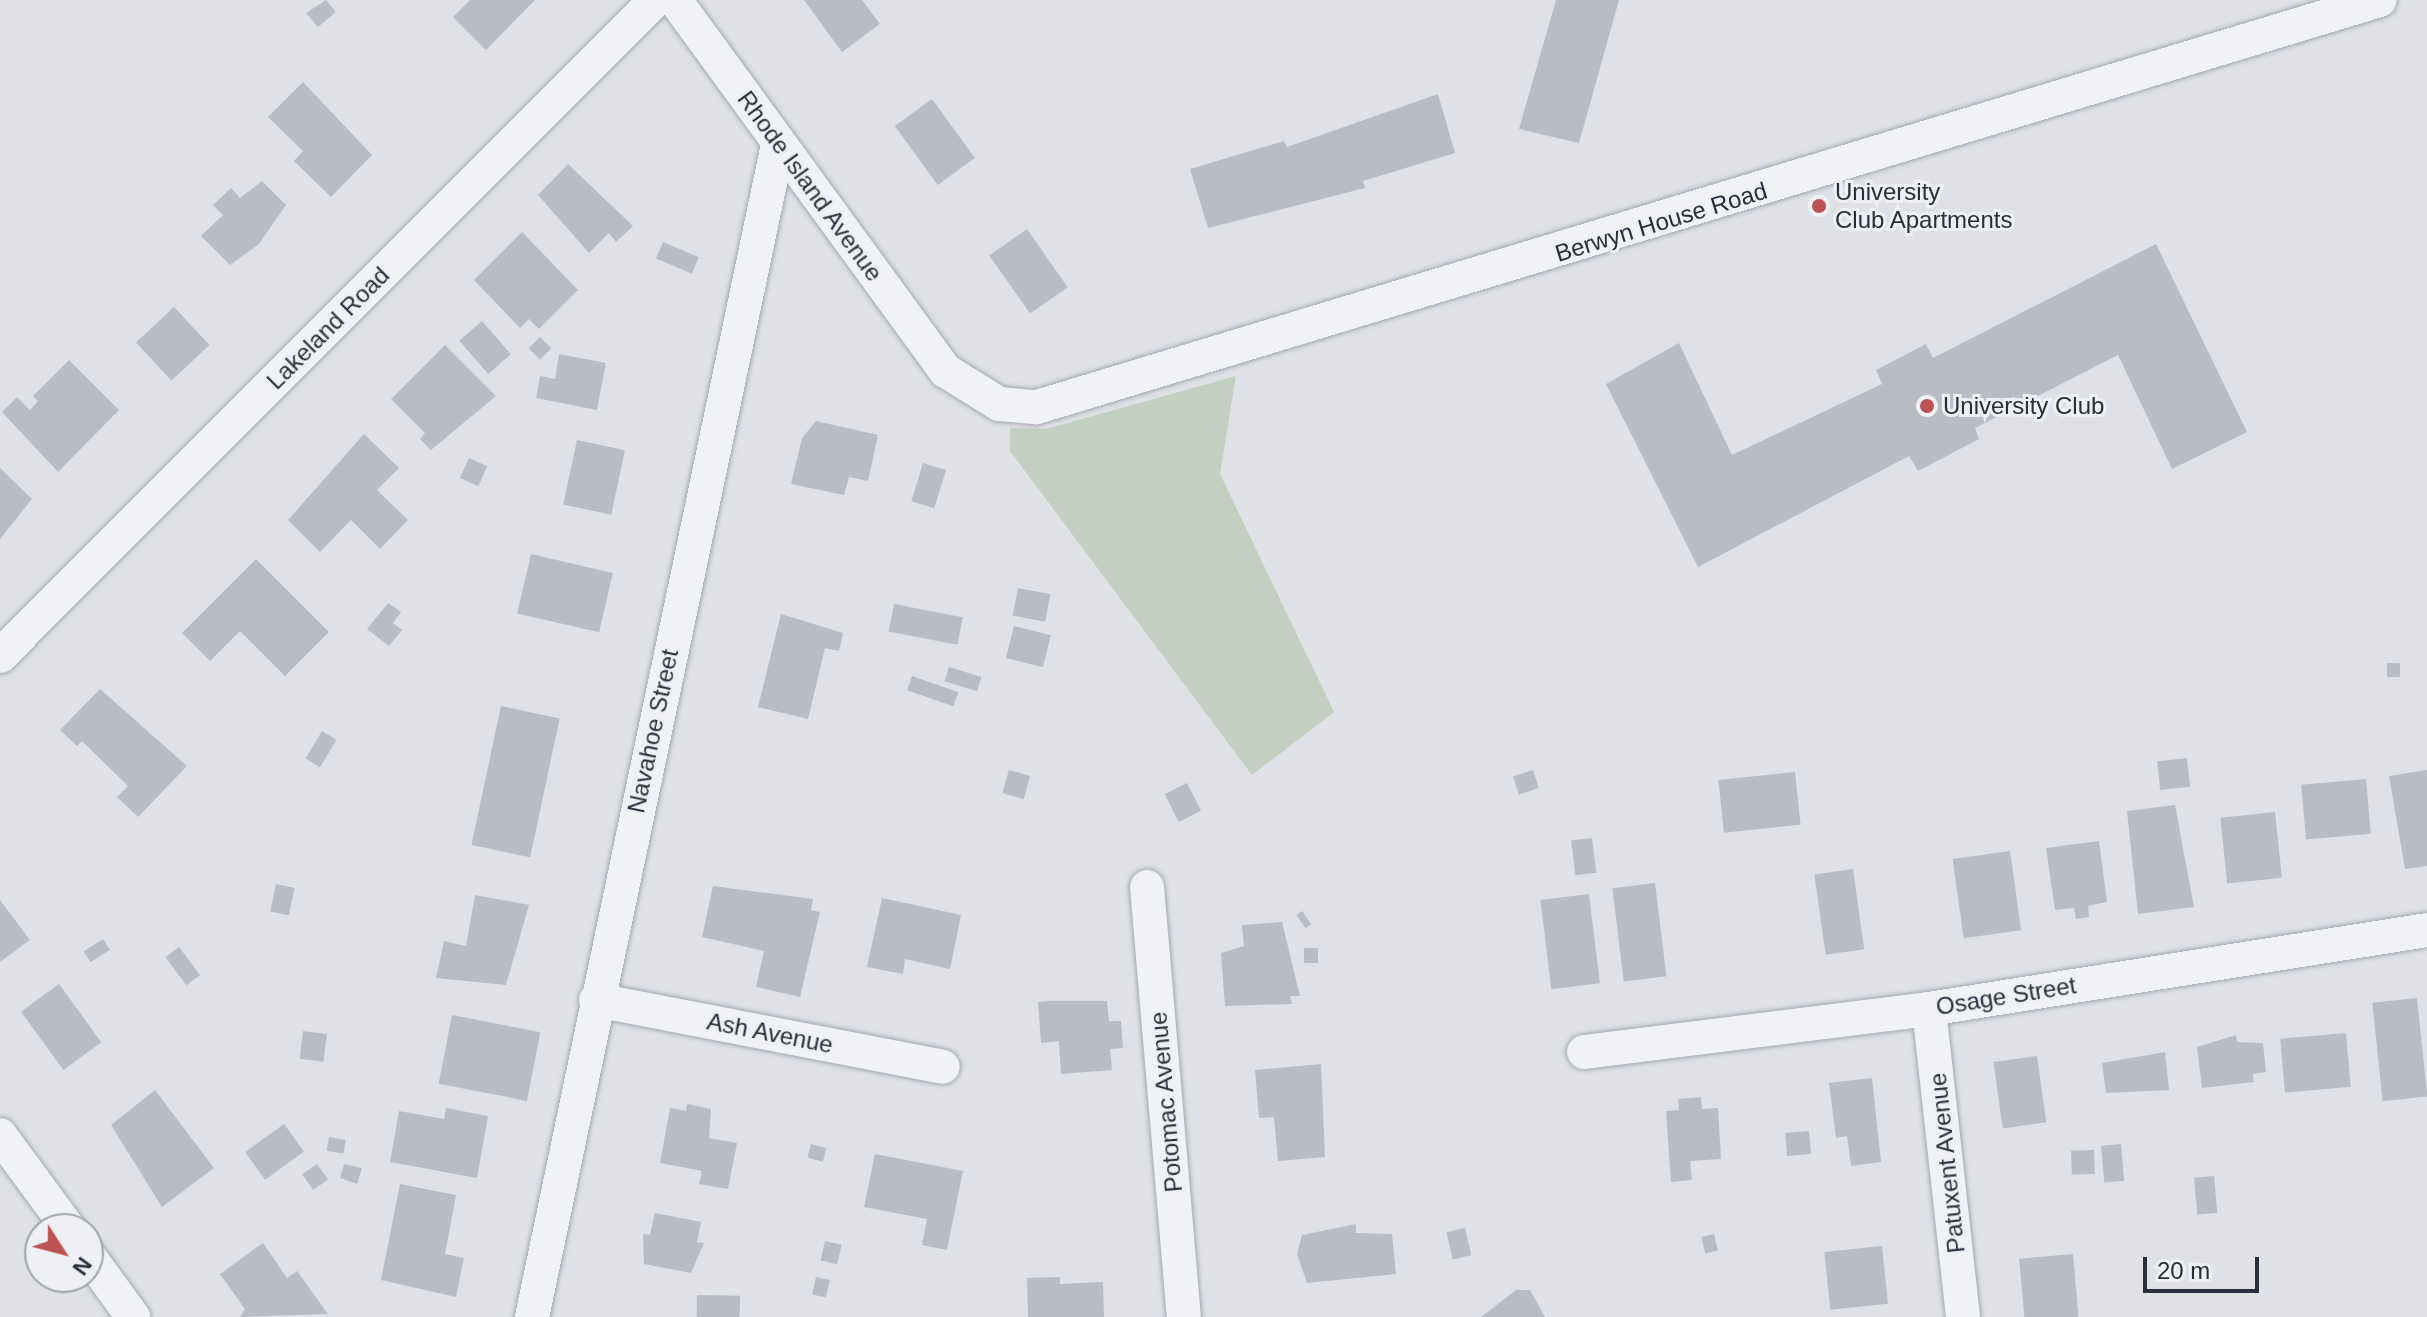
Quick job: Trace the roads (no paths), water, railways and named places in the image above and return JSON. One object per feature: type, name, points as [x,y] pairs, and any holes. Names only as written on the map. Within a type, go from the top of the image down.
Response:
[{"type":"street","name":"Lakeland Road","points":[[0,656],[655,0]]},
{"type":"street","name":"Rhode Island Avenue","points":[[675,0],[946,371]]},
{"type":"street","name":"Berwyn House Road","points":[[946,371],[999,404],[1064,404],[2380,0]]},
{"type":"street","name":"Navahoe Street","points":[[532,1317],[596,1000],[778,145]]},
{"type":"street","name":"Potomac Avenue","points":[[1147,887],[1184,1317]]},
{"type":"street","name":"Osage Street","points":[[1584,1052],[1929,1009],[2427,930]]},
{"type":"street","name":"Ash Avenue","points":[[596,1000],[943,1067]]},
{"type":"street","name":"Patuxent Avenue","points":[[1929,1009],[1963,1317]]},
{"type":"street","points":[[0,1135],[57,1213]]},
{"type":"street","points":[[104,1277],[133,1317]]},
{"type":"place","name":"University Club Apartments","points":[[1819,206]]},
{"type":"place","name":"University Club","points":[[1927,406]]}]
